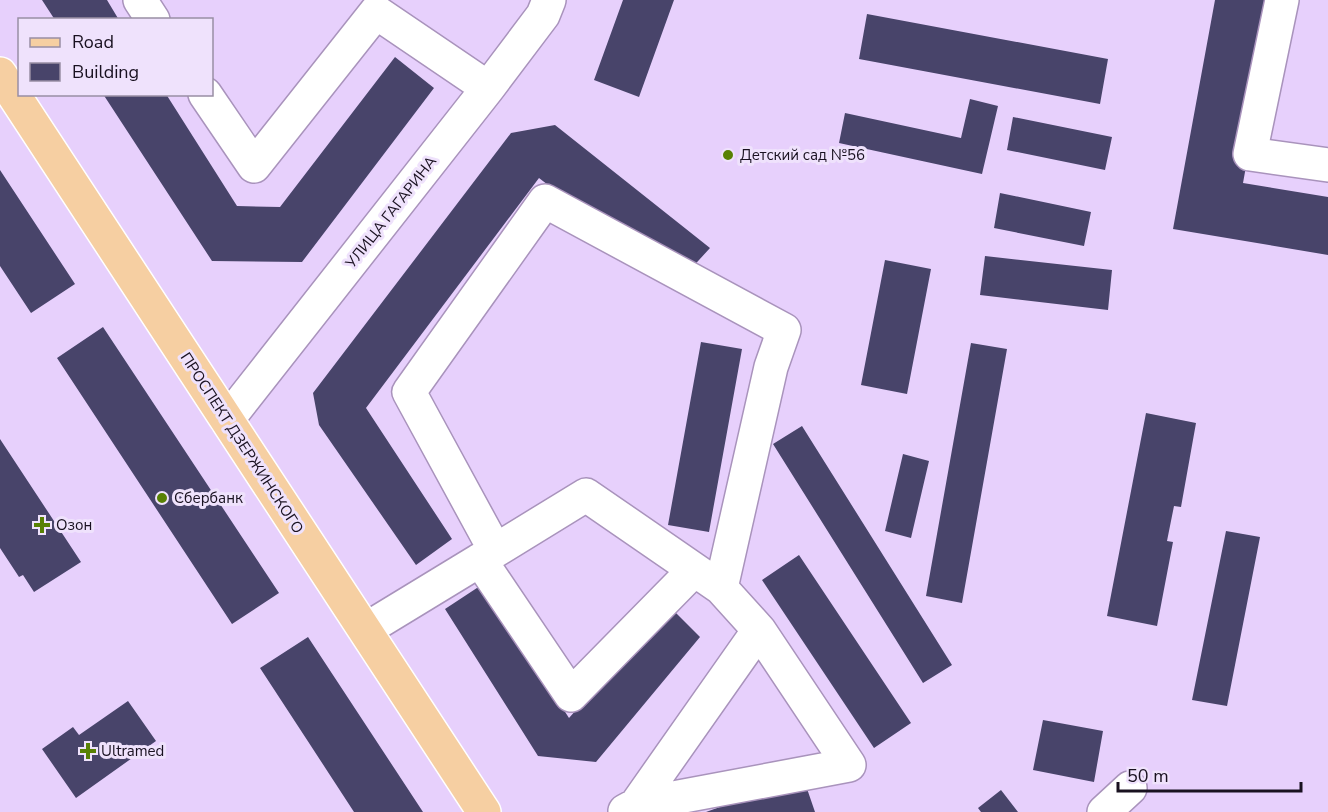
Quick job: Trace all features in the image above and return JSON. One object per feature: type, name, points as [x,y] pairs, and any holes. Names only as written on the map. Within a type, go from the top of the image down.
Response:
[{"type":"main road","name":"ПРОСПЕКТ ДЗЕРЖИНСКОГО","points":[[0,74],[484,812]]},
{"type":"street","points":[[140,0],[152,18]]},
{"type":"street","name":"УЛИЦА ГАГАРИНА","points":[[227,420],[488,88],[543,15],[549,0]]},
{"type":"street","points":[[1282,0],[1250,154],[1328,165]]},
{"type":"street","points":[[206,96],[254,166],[376,12],[488,88]]},
{"type":"street","points":[[694,570],[571,695],[487,555],[408,392],[545,201],[784,330],[771,367],[721,588]]},
{"type":"street","points":[[365,630],[586,495],[721,588],[759,630],[849,765],[630,809]]},
{"type":"street","points":[[630,809],[759,630]]},
{"type":"street","points":[[1104,812],[1130,788]]},
{"type":"building","points":[[42,0],[107,0],[118,18],[54,18]]},
{"type":"building","points":[[623,0],[674,0],[639,97],[594,80]]},
{"type":"building","points":[[1215,0],[1276,0],[1243,183],[1328,197],[1328,255],[1173,229]]},
{"type":"building","points":[[867,14],[1108,59],[1100,104],[859,59]]},
{"type":"building","points":[[395,57],[434,88],[302,262],[212,261],[104,96],[167,96],[237,206],[280,207]]},
{"type":"building","points":[[970,99],[998,106],[982,174],[839,143],[845,113],[961,138]]},
{"type":"building","points":[[1013,117],[1112,137],[1105,170],[1007,150]]},
{"type":"building","points":[[555,125],[710,248],[677,284],[539,178],[366,408],[452,539],[416,565],[319,425],[313,393],[511,133]]},
{"type":"building","points":[[0,170],[75,284],[31,313],[0,266]]},
{"type":"building","points":[[1000,193],[1091,212],[1084,246],[994,228]]},
{"type":"building","points":[[985,256],[1112,270],[1108,310],[980,295]]},
{"type":"building","points":[[885,260],[931,269],[907,394],[861,385]]},
{"type":"building","points":[[103,327],[279,593],[232,624],[57,358]]},
{"type":"building","points":[[701,342],[742,349],[709,532],[668,525]]},
{"type":"building","points":[[971,343],[1007,349],[962,603],[926,596]]},
{"type":"building","points":[[1146,413],[1196,423],[1181,507],[1174,506],[1167,541],[1173,542],[1157,626],[1107,616]]},
{"type":"building","points":[[802,426],[952,665],[923,683],[773,444]]},
{"type":"building","points":[[0,439],[81,562],[34,592],[23,575],[19,577],[0,548]]},
{"type":"building","points":[[903,454],[929,461],[911,538],[885,531]]},
{"type":"building","points":[[1226,531],[1260,537],[1227,706],[1192,700]]},
{"type":"building","points":[[799,555],[911,723],[874,748],[762,580]]},
{"type":"building","points":[[483,584],[569,718],[669,606],[700,637],[596,762],[538,756],[445,609]]},
{"type":"building","points":[[308,637],[423,812],[354,812],[260,668]]},
{"type":"building","points":[[128,701],[156,741],[76,798],[42,749],[73,727],[79,735]]},
{"type":"building","points":[[1043,720],[1103,731],[1094,782],[1033,770]]},
{"type":"building","points":[[803,777],[815,812],[706,812]]},
{"type":"building","points":[[1001,790],[1018,812],[981,812],[978,808]]},
{"type":"place","name":"Детский сад №56","points":[[728,155]]},
{"type":"place","name":"Сбербанк","points":[[162,498]]},
{"type":"place","name":"Озон","points":[[42,525]]},
{"type":"place","name":"Ultramed","points":[[88,751]]}]
